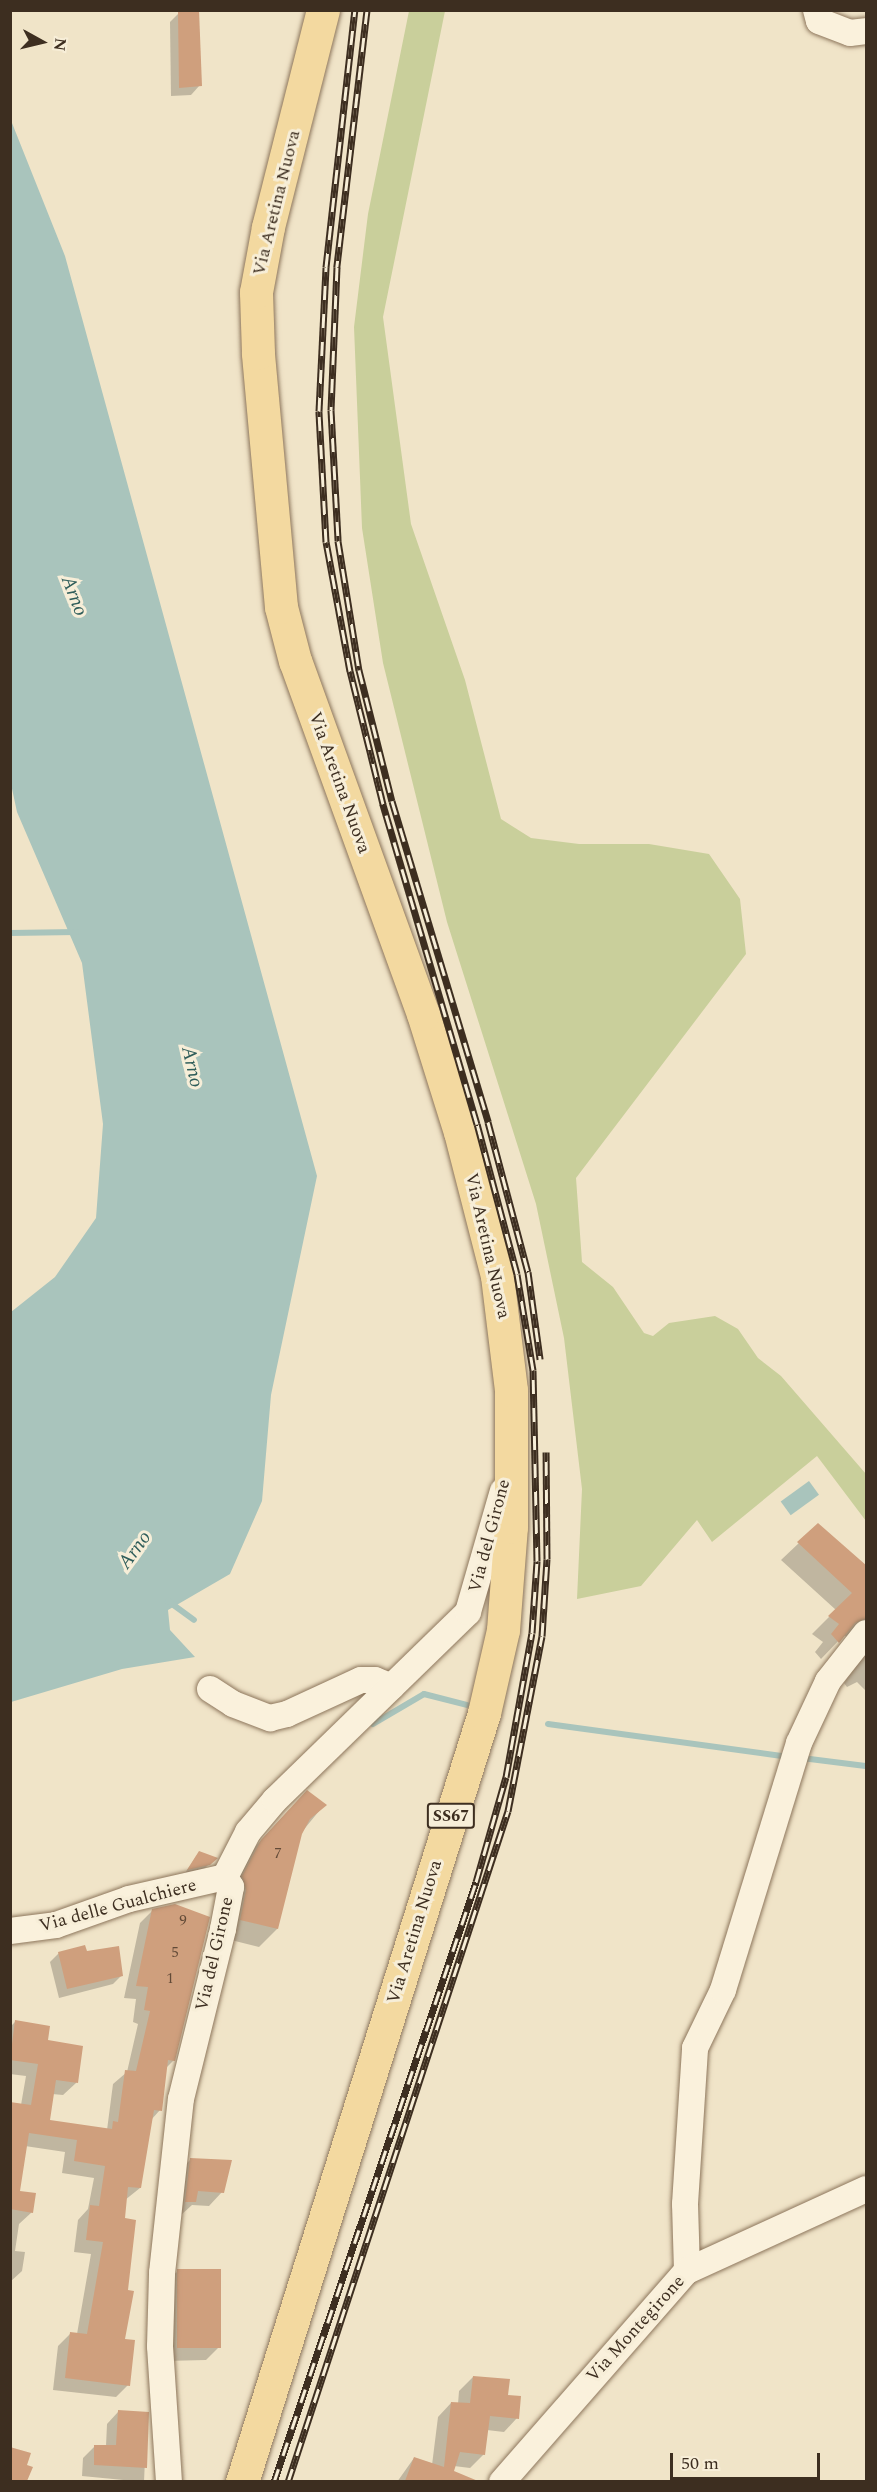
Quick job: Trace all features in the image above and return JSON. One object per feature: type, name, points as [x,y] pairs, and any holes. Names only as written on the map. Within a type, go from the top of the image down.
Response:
[{"type":"main road","name":"Via Aretina Nuova","points":[[242,2481],[484,1713],[503,1630],[510,1560],[511,1456],[506,1330],[497,1276],[460,1132],[415,990],[295,661],[281,607],[258,353],[256,292],[268,227],[324,10]]},
{"type":"street","points":[[816,10],[819,21],[850,33],[867,31]]},
{"type":"street","name":"Via del Girone","points":[[169,2481],[160,2346],[162,2273],[181,2099],[223,1929],[231,1887],[225,1877],[248,1832],[275,1800],[468,1612],[511,1456]]},
{"type":"street","points":[[687,2271],[685,2204],[695,2048],[723,1990],[799,1743],[828,1681],[866,1633]]},
{"type":"street","points":[[210,1689],[233,1704],[270,1718],[287,1714],[361,1680],[375,1680],[392,1687]]},
{"type":"street","name":"Via delle Gualchiere","points":[[10,1931],[56,1925],[129,1899],[225,1877]]},
{"type":"street","name":"Via Montegirone","points":[[502,2481],[687,2271],[867,2188]]},
{"type":"green space","points":[[409,11],[445,11],[383,317],[411,524],[465,680],[501,819],[531,838],[579,844],[649,844],[709,854],[740,899],[746,954],[576,1178],[582,1262],[613,1287],[644,1333],[653,1336],[669,1323],[715,1316],[738,1329],[758,1358],[781,1376],[866,1474],[866,1521],[817,1456],[712,1542],[697,1520],[641,1586],[577,1599],[582,1489],[564,1338],[536,1204],[447,922],[383,663],[362,528],[354,327],[368,214]]},
{"type":"water","name":"Arno","points":[[10,118],[65,256],[317,1176],[271,1395],[262,1501],[230,1574],[168,1610],[170,1630],[195,1657],[122,1669],[11,1702],[11,1312],[55,1277],[96,1218],[103,1124],[82,963],[17,812],[11,784]]},
{"type":"water","points":[[809,1481],[819,1495],[791,1515],[781,1502]]},
{"type":"building","points":[[199,10],[202,86],[179,88],[178,12]]},
{"type":"building","points":[[818,1523],[867,1566],[867,1618],[855,1623],[839,1643],[831,1634],[839,1624],[828,1616],[852,1593],[797,1542]]},
{"type":"building","points":[[307,1790],[327,1805],[310,1819],[302,1834],[278,1929],[240,1920],[246,1890],[242,1876],[261,1840]]},
{"type":"building","points":[[199,1851],[218,1858],[210,1865],[187,1870]]},
{"type":"building","points":[[175,1904],[210,1917],[175,2061],[168,2060],[162,2111],[154,2110],[141,2188],[128,2187],[125,2218],[136,2220],[128,2290],[134,2291],[125,2339],[135,2340],[130,2386],[65,2378],[70,2332],[87,2334],[103,2242],[86,2240],[90,2205],[99,2206],[105,2166],[74,2161],[77,2140],[29,2133],[20,2191],[36,2193],[33,2213],[10,2209],[10,2102],[31,2105],[38,2064],[10,2060],[15,2020],[50,2026],[48,2040],[83,2046],[78,2083],[56,2080],[50,2120],[112,2129],[113,2121],[118,2122],[125,2070],[136,2071],[150,2011],[144,2010],[148,1987],[136,1986],[152,1909]]},
{"type":"building","points":[[85,1945],[87,1951],[119,1946],[123,1976],[67,1989],[58,1952]]},
{"type":"building","points":[[190,2158],[232,2160],[224,2193],[198,2191],[196,2202],[185,2202]]},
{"type":"building","points":[[177,2269],[221,2269],[221,2348],[177,2348]]},
{"type":"building","points":[[473,2376],[510,2379],[508,2395],[521,2396],[519,2419],[490,2416],[485,2455],[460,2452],[454,2471],[478,2481],[405,2481],[414,2457],[444,2467],[451,2402],[470,2403]]},
{"type":"building","points":[[118,2410],[149,2412],[147,2468],[94,2465],[94,2445],[116,2445]]},
{"type":"building","points":[[10,2447],[31,2453],[27,2465],[33,2467],[27,2481],[10,2481]]},
{"type":"waterway","points":[[10,933],[76,932]]},
{"type":"waterway","points":[[168,1601],[194,1620]]},
{"type":"waterway","points":[[373,1724],[424,1694],[467,1705]]},
{"type":"waterway","points":[[548,1724],[789,1757]]},
{"type":"waterway","points":[[802,1758],[866,1766]]},
{"type":"railway","points":[[274,2482],[476,1882],[506,1777],[532,1633],[537,1561],[533,1370],[517,1274],[477,1124],[383,804],[350,671],[326,542],[319,411],[326,267],[355,10]]},
{"type":"railway","points":[[367,10],[337,267],[331,410],[338,541],[359,670],[392,801],[488,1122],[528,1272],[540,1359]]},
{"type":"railway","points":[[288,2482],[508,1811],[542,1636],[547,1559],[546,1452]]}]
